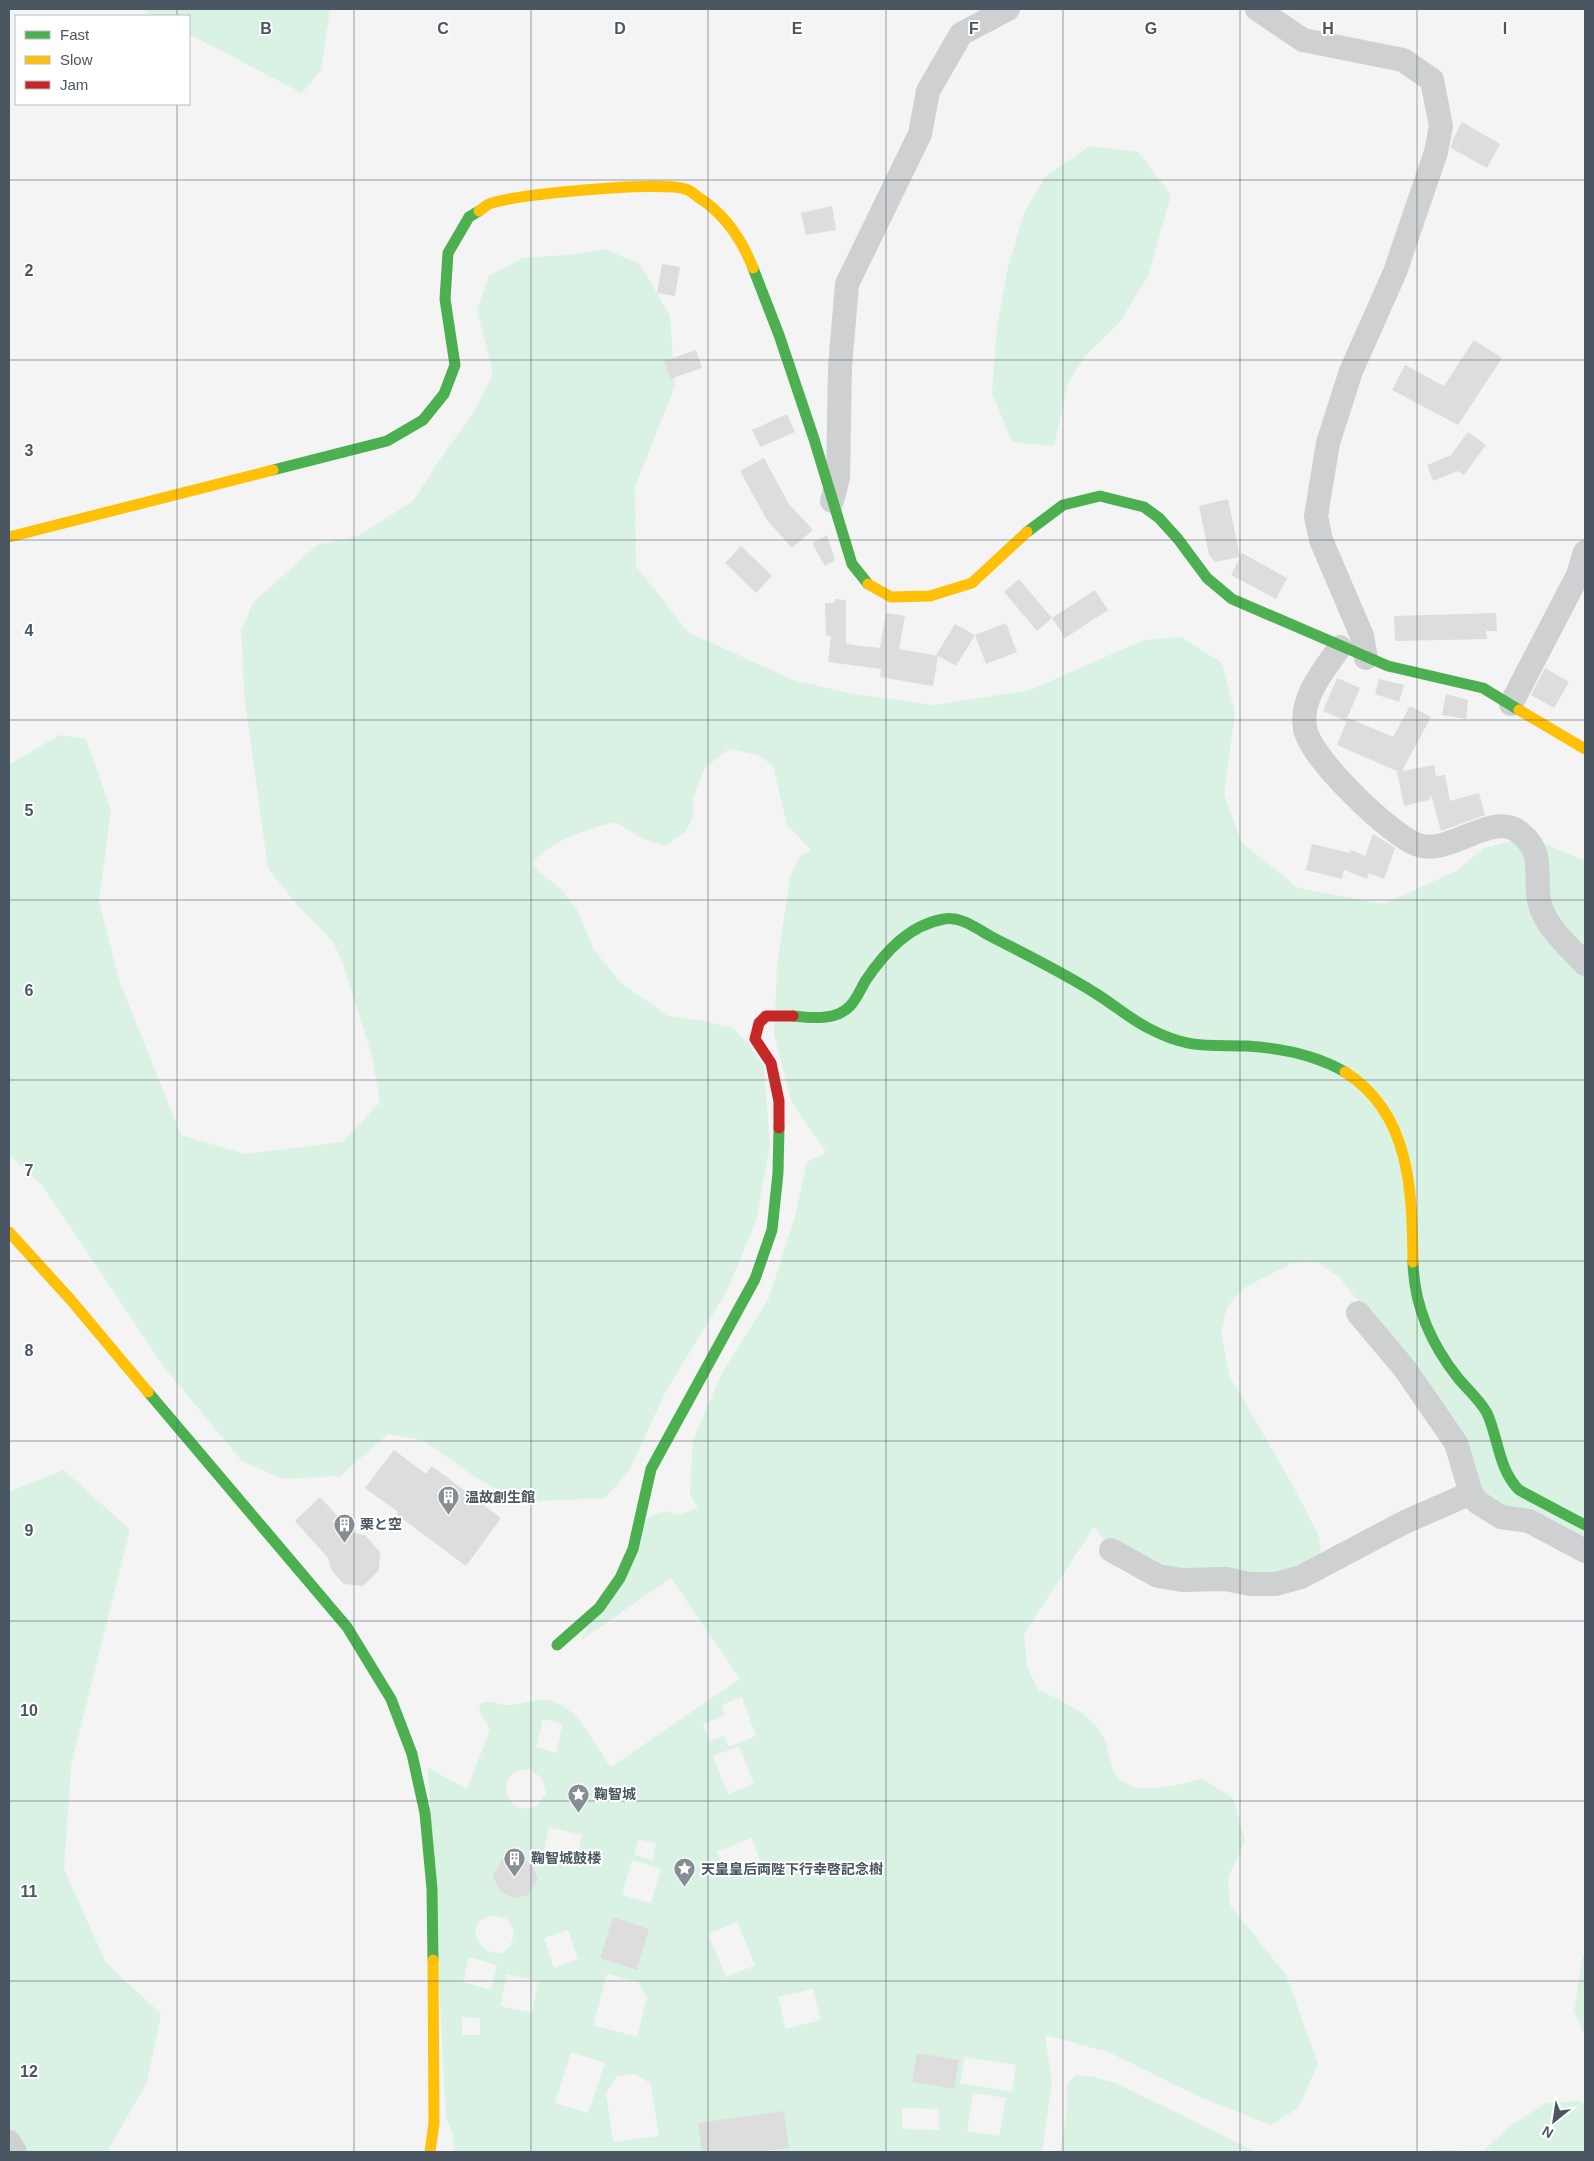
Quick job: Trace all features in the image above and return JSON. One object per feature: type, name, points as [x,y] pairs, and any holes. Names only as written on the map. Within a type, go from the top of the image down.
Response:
[{"type":"street","points":[[832,501],[838,478],[840,367],[847,284],[920,134],[928,90],[961,34],[1008,9]]},
{"type":"street","points":[[1257,9],[1303,40],[1403,60],[1432,80],[1441,126],[1436,152],[1395,272],[1351,371],[1328,443],[1316,516],[1321,540],[1362,636],[1366,658]]},
{"type":"street","points":[[9,537],[387,441],[423,420],[444,394],[455,365],[445,299],[448,253],[469,217],[489,204],[533,195],[659,186],[686,189],[711,204],[727,222],[745,248],[779,335],[814,439],[852,564],[868,584],[892,597],[930,596],[972,583],[1036,523],[1063,505],[1100,496],[1122,500],[1144,507],[1159,518],[1178,539],[1207,578],[1232,599],[1388,666],[1483,688],[1585,750]]},
{"type":"street","points":[[1511,704],[1578,574],[1585,552]]},
{"type":"street","points":[[1340,647],[1316,682],[1306,706],[1305,729],[1317,752],[1341,782],[1378,818],[1400,837],[1420,846],[1438,847],[1492,828],[1508,827],[1517,830],[1529,841],[1536,853],[1541,908],[1552,927],[1585,964]]},
{"type":"street","points":[[557,1645],[599,1608],[620,1578],[633,1548],[651,1469],[754,1279],[772,1230],[778,1173],[779,1101],[771,1063],[755,1039],[759,1023],[766,1016],[778,1014],[829,1018],[841,1012],[850,1006],[888,950],[906,936],[938,919],[952,918],[999,940],[1087,987],[1155,1032],[1195,1046],[1254,1046],[1307,1055],[1356,1076],[1383,1106],[1395,1132],[1411,1193],[1414,1277],[1417,1295],[1422,1314],[1443,1358],[1486,1412],[1504,1471],[1511,1483],[1519,1490],[1585,1524]]},
{"type":"street","points":[[9,1232],[70,1299],[347,1627],[392,1699],[412,1754],[425,1813],[432,1890],[434,2123],[430,2152]]},
{"type":"street","points":[[1358,1313],[1405,1369],[1456,1443],[1471,1493],[1477,1502],[1501,1517],[1529,1521],[1585,1551]]},
{"type":"street","points":[[1111,1550],[1158,1576],[1182,1580],[1226,1579],[1250,1584],[1276,1584],[1301,1577],[1406,1522],[1471,1493]]},
{"type":"street","points":[[9,2142],[15,2152]]},
{"type":"green space","points":[[139,9],[330,9],[321,70],[302,93],[190,35],[190,15],[152,15]]},
{"type":"green space","points":[[1089,146],[1138,152],[1171,195],[1148,276],[1119,323],[1085,356],[1068,383],[1054,446],[1012,442],[992,393],[997,326],[1008,267],[1024,213],[1045,177]]},
{"type":"green space","points":[[604,249],[640,264],[670,316],[675,386],[635,487],[636,566],[688,632],[793,680],[847,693],[934,705],[1030,690],[1144,640],[1181,637],[1222,663],[1235,712],[1224,795],[1242,843],[1298,888],[1384,904],[1456,871],[1484,848],[1530,837],[1585,861],[1585,1543],[1484,1498],[1363,1307],[1339,1277],[1317,1262],[1292,1263],[1244,1288],[1228,1306],[1221,1331],[1229,1375],[1291,1482],[1319,1536],[1321,1552],[1310,1563],[1285,1573],[1251,1573],[1163,1567],[1103,1538],[1094,1527],[1024,1634],[1027,1666],[1038,1690],[1081,1712],[1095,1725],[1106,1742],[1113,1770],[1124,1782],[1145,1788],[1157,1788],[1203,1779],[1233,1798],[1245,1841],[1228,1878],[1230,1905],[1286,1975],[1318,2064],[1298,2108],[1271,2125],[1202,2098],[1108,2052],[1045,2035],[1052,2082],[1042,2152],[454,2152],[453,2135],[446,2118],[428,1768],[467,1789],[490,1730],[479,1709],[481,1703],[493,1702],[507,1705],[540,1700],[557,1703],[576,1716],[611,1767],[740,1679],[671,1578],[580,1641],[646,1520],[655,1514],[666,1511],[678,1515],[698,1508],[690,1495],[693,1440],[722,1373],[769,1298],[795,1216],[807,1162],[826,1152],[792,1103],[774,1035],[777,966],[790,877],[799,857],[811,850],[787,825],[773,766],[758,755],[729,749],[705,768],[693,798],[693,817],[686,831],[665,846],[641,838],[616,822],[571,836],[548,849],[533,863],[538,871],[560,888],[577,910],[594,950],[621,983],[668,1016],[704,1021],[732,1028],[748,1043],[764,1067],[770,1145],[756,1221],[726,1293],[666,1391],[629,1471],[605,1498],[516,1502],[474,1476],[423,1440],[388,1434],[340,1476],[283,1479],[242,1461],[164,1367],[42,1185],[9,1154],[9,765],[59,735],[86,739],[111,810],[99,902],[120,983],[181,1135],[245,1154],[343,1142],[380,1102],[372,1056],[343,964],[333,942],[293,900],[268,868],[245,702],[241,631],[253,603],[317,545],[358,536],[413,501],[445,452],[471,417],[493,374],[477,310],[489,276],[522,258],[578,254]],"holes":[[[742,1697],[756,1736],[729,1747],[724,1736],[709,1741],[703,1724],[725,1715],[721,1705]],[[543,1719],[563,1724],[556,1753],[536,1747]],[[739,1746],[754,1784],[728,1794],[713,1756]],[[529,1769],[542,1778],[546,1793],[537,1806],[526,1809],[510,1801],[507,1794],[507,1785],[510,1778],[517,1772]],[[549,1827],[582,1835],[576,1864],[543,1856]],[[752,1838],[761,1863],[726,1876],[717,1851]],[[639,1839],[656,1844],[652,1860],[634,1855]],[[632,1860],[661,1869],[651,1903],[622,1895]],[[493,1915],[507,1919],[514,1932],[509,1946],[501,1953],[492,1952],[483,1947],[477,1939],[475,1930],[480,1921]],[[737,1922],[755,1965],[726,1977],[708,1934]],[[568,1930],[578,1959],[554,1968],[544,1938]],[[469,1957],[497,1965],[491,1990],[463,1982]],[[507,1974],[538,1981],[532,2013],[500,2006]],[[607,1974],[638,1982],[647,1998],[637,2037],[593,2025]],[[813,1989],[821,2020],[786,2029],[778,1997]],[[462,2017],[480,2018],[480,2035],[462,2035]],[[571,2052],[605,2063],[588,2113],[555,2103]],[[965,2057],[1016,2065],[1012,2092],[960,2083]],[[635,2074],[651,2084],[659,2136],[613,2142],[606,2092],[617,2076]],[[973,2093],[1006,2098],[999,2136],[967,2131]],[[902,2108],[939,2109],[939,2130],[902,2129]]]},
{"type":"green space","points":[[64,1470],[130,1530],[71,1766],[64,1869],[106,1963],[161,2014],[147,2082],[107,2152],[9,2152],[9,1492]]},
{"type":"green space","points":[[1585,1952],[1585,2037],[1574,2011]]},
{"type":"green space","points":[[1076,2075],[1090,2076],[1116,2083],[1256,2152],[1060,2152],[1067,2112],[1067,2084]]},
{"type":"green space","points":[[1578,2101],[1585,2104],[1585,2152],[1482,2152],[1510,2126],[1546,2103]]},
{"type":"green space","points":[[1449,2150],[1480,2152],[1407,2152]]},
{"type":"building","points":[[1462,122],[1500,144],[1487,168],[1451,148],[1453,139]]},
{"type":"building","points":[[832,206],[836,230],[806,235],[801,213]]},
{"type":"building","points":[[662,264],[680,267],[675,296],[657,293]]},
{"type":"building","points":[[1474,340],[1502,358],[1458,425],[1392,390],[1405,365],[1444,386]]},
{"type":"building","points":[[696,350],[702,368],[670,379],[664,361]]},
{"type":"building","points":[[787,414],[795,432],[760,447],[752,430]]},
{"type":"building","points":[[1468,432],[1486,445],[1464,475],[1458,471],[1433,481],[1427,465],[1451,455]]},
{"type":"building","points":[[764,458],[789,504],[813,530],[792,548],[767,520],[740,471]]},
{"type":"building","points":[[1228,499],[1240,557],[1215,562],[1209,555],[1199,506]]},
{"type":"building","points":[[827,535],[835,560],[825,566],[812,543]]},
{"type":"building","points":[[741,546],[772,576],[756,593],[725,563]]},
{"type":"building","points":[[1242,553],[1287,578],[1276,599],[1231,575]]},
{"type":"building","points":[[1019,579],[1052,618],[1037,631],[1004,592]]},
{"type":"building","points":[[1095,590],[1108,610],[1065,638],[1052,618]]},
{"type":"building","points":[[835,599],[846,600],[846,644],[880,648],[886,613],[905,616],[899,649],[938,656],[933,686],[880,677],[881,669],[828,662],[831,636],[826,636],[825,603],[834,603]]},
{"type":"building","points":[[1496,613],[1497,631],[1486,631],[1487,639],[1395,641],[1394,616]]},
{"type":"building","points":[[1006,623],[1017,652],[986,664],[975,635]]},
{"type":"building","points":[[955,624],[975,635],[956,666],[936,655]]},
{"type":"building","points":[[1545,668],[1569,682],[1554,708],[1531,695]]},
{"type":"building","points":[[1337,678],[1360,688],[1346,721],[1323,711]]},
{"type":"building","points":[[1379,679],[1404,685],[1399,702],[1375,694]]},
{"type":"building","points":[[1446,694],[1468,700],[1466,719],[1442,715]]},
{"type":"building","points":[[1410,706],[1431,717],[1402,771],[1434,765],[1436,776],[1445,775],[1450,801],[1479,793],[1485,815],[1441,831],[1431,795],[1429,800],[1404,806],[1397,772],[1399,772],[1337,745],[1348,718],[1393,737]]},
{"type":"building","points":[[1373,834],[1395,848],[1384,879],[1369,873],[1367,879],[1344,870],[1342,879],[1306,870],[1312,844],[1350,853],[1351,850],[1365,856]]},
{"type":"building","name":"温故創生館","points":[[394,1450],[426,1474],[432,1466],[501,1518],[466,1566],[396,1514],[398,1512],[365,1488]]},
{"type":"building","name":"栗と空","points":[[320,1497],[353,1533],[365,1535],[380,1552],[379,1570],[363,1586],[344,1584],[332,1571],[328,1558],[295,1521]]},
{"type":"building","name":"鞠智城鼓楼","points":[[516,1855],[531,1863],[538,1878],[528,1895],[513,1898],[499,1890],[493,1876],[503,1858]]},
{"type":"building","points":[[613,1917],[649,1929],[637,1970],[600,1958]]},
{"type":"building","points":[[917,2053],[959,2060],[954,2089],[912,2082]]},
{"type":"building","points":[[784,2111],[789,2148],[761,2152],[702,2152],[698,2123]]},
{"type":"traffic: fast","points":[[273,470],[387,441],[423,420],[444,394],[455,365],[445,299],[448,253],[469,217],[479,211]]},
{"type":"traffic: fast","points":[[753,268],[779,335],[814,439],[852,564],[868,584]]},
{"type":"traffic: fast","points":[[1027,532],[1063,505],[1100,496],[1144,507],[1159,518],[1178,539],[1207,578],[1232,599],[1388,666],[1483,688],[1519,710]]},
{"type":"traffic: fast","points":[[793,1016],[823,1017],[844,1011],[855,1000],[881,959],[899,941],[931,922],[957,919],[1057,971],[1095,993],[1141,1024],[1174,1040],[1186,1043],[1247,1046],[1285,1051],[1322,1061],[1345,1072]]},
{"type":"traffic: fast","points":[[557,1645],[599,1608],[620,1578],[633,1549],[651,1469],[755,1279],[772,1230],[778,1173],[779,1128]]},
{"type":"traffic: fast","points":[[1413,1262],[1417,1293],[1432,1338],[1448,1365],[1487,1413],[1503,1463],[1512,1481],[1519,1490],[1585,1525]]},
{"type":"traffic: fast","points":[[148,1392],[347,1627],[391,1699],[412,1754],[425,1813],[432,1889],[433,1960]]},
{"type":"traffic: slow","points":[[479,211],[489,204],[526,196],[619,188],[671,187],[685,189],[708,204],[732,228],[744,247],[753,268]]},
{"type":"traffic: slow","points":[[9,537],[273,470]]},
{"type":"traffic: slow","points":[[868,584],[891,597],[930,596],[972,583],[1027,532]]},
{"type":"traffic: slow","points":[[1519,710],[1585,749]]},
{"type":"traffic: slow","points":[[1345,1072],[1367,1089],[1383,1109],[1395,1132],[1403,1156],[1408,1182],[1413,1262]]},
{"type":"traffic: slow","points":[[9,1232],[70,1299],[148,1392]]},
{"type":"traffic: slow","points":[[430,2152],[434,2123],[433,1960]]},
{"type":"traffic: jam","points":[[779,1128],[779,1101],[771,1063],[755,1039],[759,1023],[766,1016],[793,1016]]},
{"type":"place","name":"温故創生館","points":[[449,1516]]},
{"type":"place","name":"栗と空","points":[[344,1543]]},
{"type":"place","name":"鞠智城","points":[[578,1813]]},
{"type":"place","name":"鞠智城鼓楼","points":[[515,1877]]},
{"type":"place","name":"天皇皇后両陛下行幸啓記念樹","points":[[685,1888]]}]
